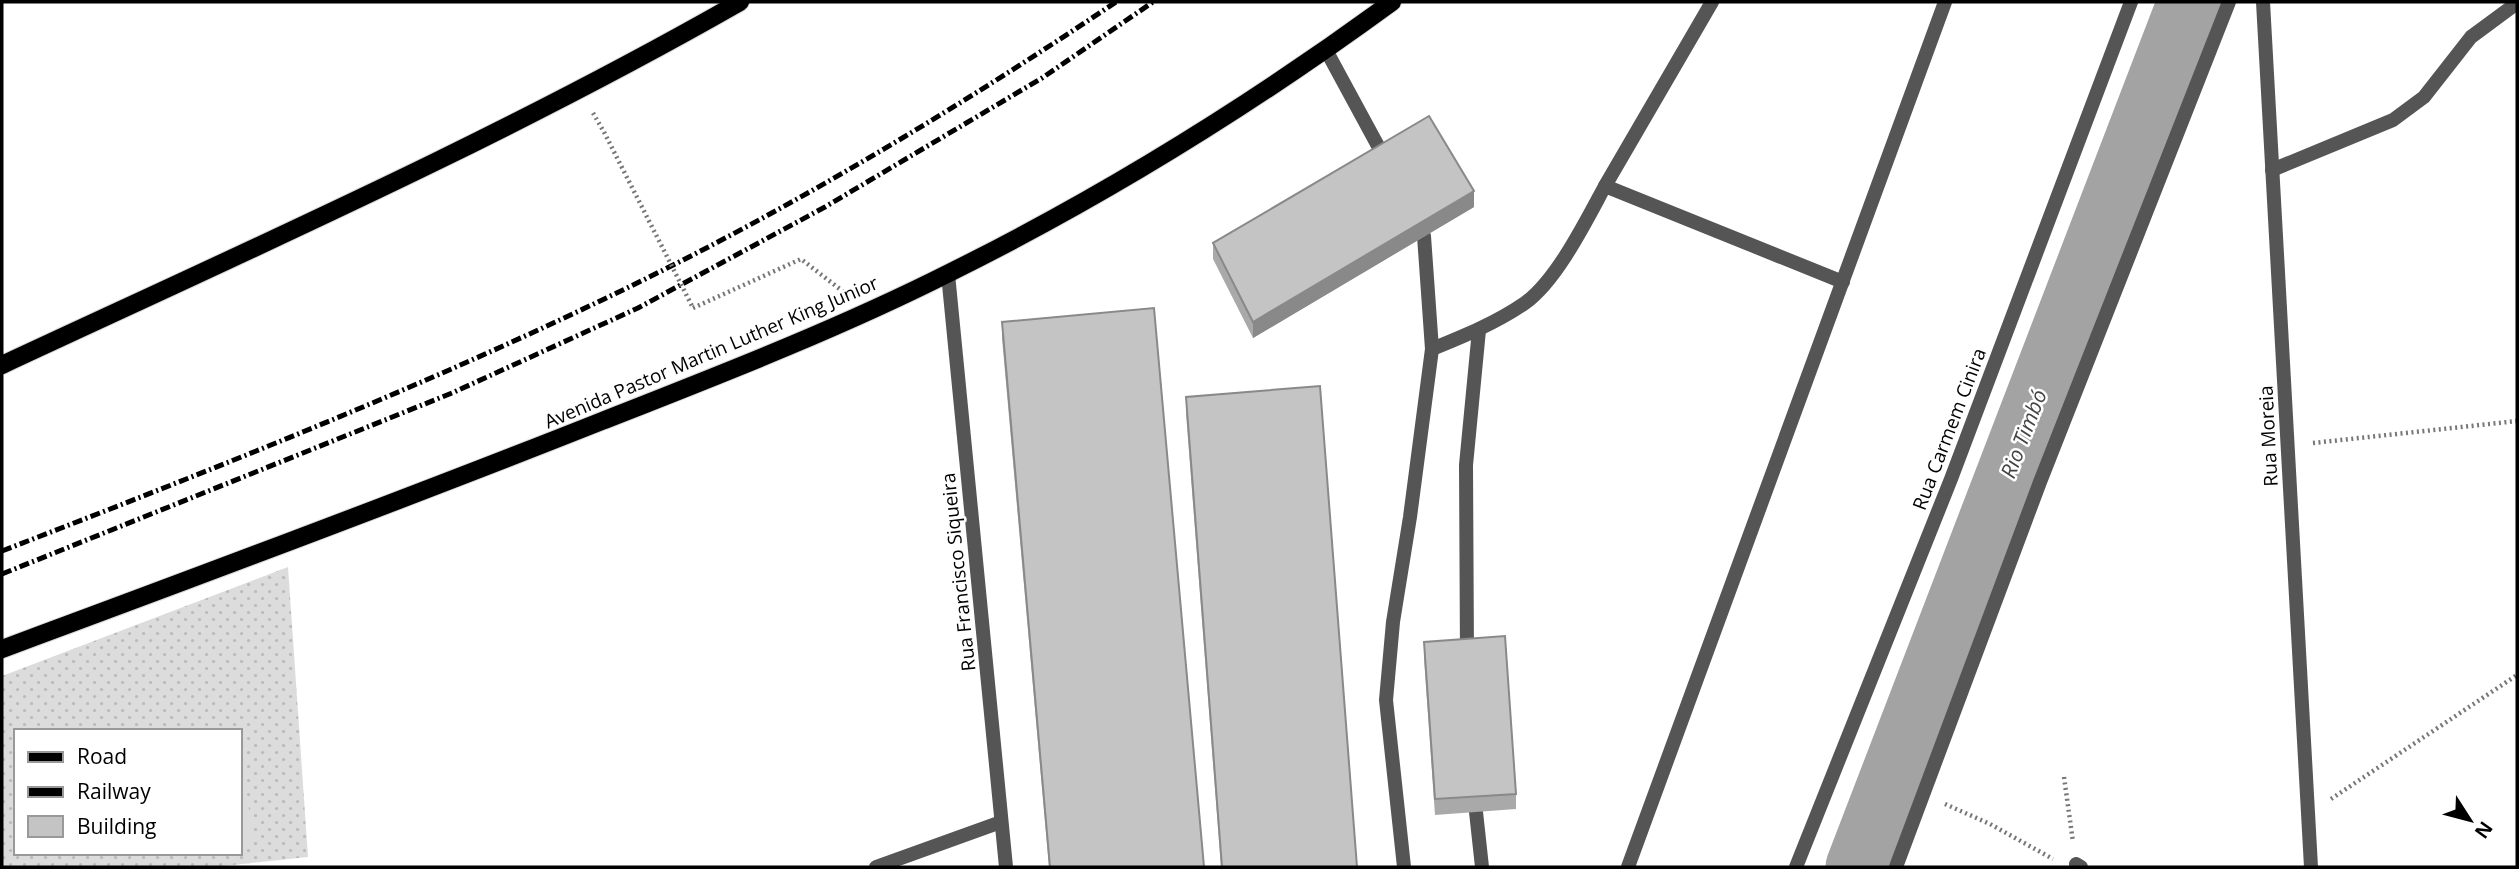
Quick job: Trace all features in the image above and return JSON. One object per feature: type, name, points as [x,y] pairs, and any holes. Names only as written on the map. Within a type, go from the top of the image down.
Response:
[{"type":"main road","points":[[2,365],[446,159],[627,66],[740,2]]},
{"type":"main road","name":"Avenida Pastor Martin Luther King Junior","points":[[2,649],[498,463],[724,372],[948,274],[1125,177],[1326,50],[1392,2]]},
{"type":"street","points":[[1432,349],[1479,330],[1527,302],[1567,254],[1712,2]]},
{"type":"street","points":[[1628,867],[1945,2]]},
{"type":"street","name":"Rua Carmem Cinira","points":[[1796,867],[1951,479],[2132,2]]},
{"type":"street","points":[[1896,867],[2040,482],[2229,2]]},
{"type":"street","name":"Rua Moreia","points":[[2263,2],[2311,867]]},
{"type":"street","points":[[2272,170],[2393,120],[2411,109],[2471,37],[2517,3]]},
{"type":"street","points":[[1326,50],[1384,157]]},
{"type":"street","points":[[1605,186],[1843,282]]},
{"type":"street","points":[[1404,867],[1386,700],[1393,622],[1432,349],[1424,236]]},
{"type":"street","name":"Rua Francisco Siqueira","points":[[948,274],[1006,867]]},
{"type":"street","points":[[1467,654],[1466,465],[1479,330]]},
{"type":"street","points":[[1476,812],[1482,867]]},
{"type":"street","points":[[876,867],[1001,822]]},
{"type":"path","points":[[593,112],[693,308],[801,259],[867,311]]},
{"type":"path","points":[[2287,446],[2517,421]]},
{"type":"path","points":[[2307,815],[2517,675]]},
{"type":"path","points":[[1923,794],[1990,824],[2063,866],[2078,866],[2064,777]]},
{"type":"shaded area","points":[[288,567],[308,857],[215,867],[2,867],[2,676]]},
{"type":"shaded area","points":[[245,779],[253,841],[242,843],[242,780]]},
{"type":"building","points":[[1429,116],[1474,191],[1253,322],[1213,243]]},
{"type":"building","points":[[1154,308],[1204,867],[1050,867],[1002,322]]},
{"type":"building","points":[[1320,386],[1357,867],[1222,867],[1186,397]]},
{"type":"building","points":[[1505,636],[1516,794],[1435,799],[1424,642]]},
{"type":"waterway","name":"Rio Timbó","points":[[1858,867],[2190,2]]},
{"type":"railway","points":[[2,551],[398,392],[554,323],[694,255],[817,188],[939,116],[1116,2]]},
{"type":"railway","points":[[2,574],[452,393],[638,308],[825,207],[1042,78],[1153,2]]}]
